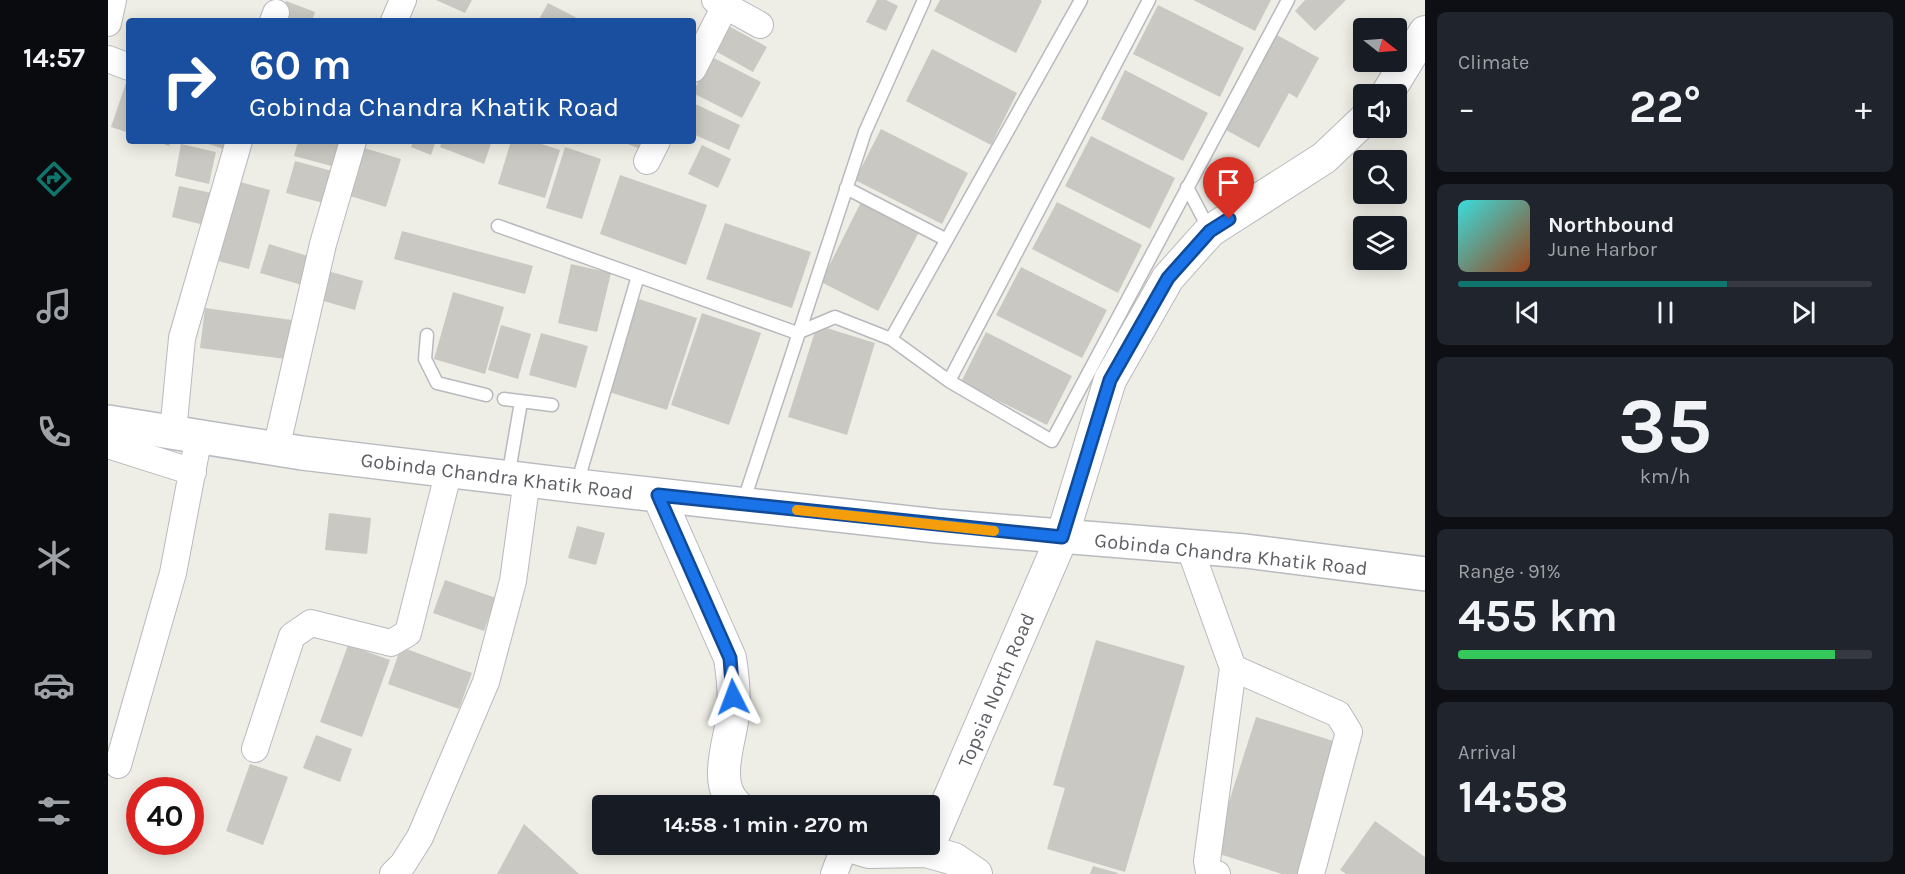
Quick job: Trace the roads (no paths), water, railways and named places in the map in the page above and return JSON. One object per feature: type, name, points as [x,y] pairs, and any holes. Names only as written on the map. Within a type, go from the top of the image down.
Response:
[{"type":"main road","name":"Gobinda Chandra Khatik Road","points":[[108,422],[276,448],[577,486],[1062,537],[1189,546],[1425,574]]},
{"type":"street","points":[[108,23],[113,0]]},
{"type":"street","points":[[395,18],[404,0]]},
{"type":"street","points":[[696,62],[722,1],[760,25]]},
{"type":"street","points":[[1393,84],[1425,32]]},
{"type":"street","points":[[108,59],[126,66]]},
{"type":"street","name":"Topsia North Road","points":[[940,820],[1062,537],[1110,380],[1168,278],[1210,231],[1324,158],[1353,130]]},
{"type":"street","points":[[118,765],[173,573],[193,472],[186,434],[182,338],[238,144]]},
{"type":"street","points":[[276,448],[323,244],[352,144]]},
{"type":"street","points":[[108,445],[193,472]]},
{"type":"street","points":[[255,749],[292,636],[311,623],[391,643],[408,633],[449,470]]},
{"type":"street","points":[[393,874],[403,864],[420,837],[486,682],[513,580],[517,478]]},
{"type":"street","points":[[658,495],[730,658],[734,680],[733,714],[724,760],[726,784],[730,795]]},
{"type":"street","points":[[1189,546],[1233,668],[1207,861],[1209,872],[1217,874]]},
{"type":"street","points":[[1233,668],[1338,714],[1349,732],[1311,874]]},
{"type":"street","points":[[940,852],[976,874]]},
{"type":"street","points":[[834,874],[841,855]]},
{"type":"lane","points":[[743,504],[797,333],[865,132],[924,0]]},
{"type":"lane","points":[[891,339],[1081,0]]},
{"type":"lane","points":[[949,381],[1149,0]]},
{"type":"lane","points":[[498,225],[797,333],[835,317],[891,339],[949,381],[1052,441],[1288,0]]},
{"type":"lane","points":[[1187,187],[1210,231]]},
{"type":"lane","points":[[846,188],[945,239]]},
{"type":"lane","points":[[577,486],[638,276]]},
{"type":"lane","points":[[427,334],[425,359],[437,383],[486,394]]},
{"type":"lane","points":[[504,399],[552,405]]},
{"type":"lane","points":[[517,478],[521,402]]}]
